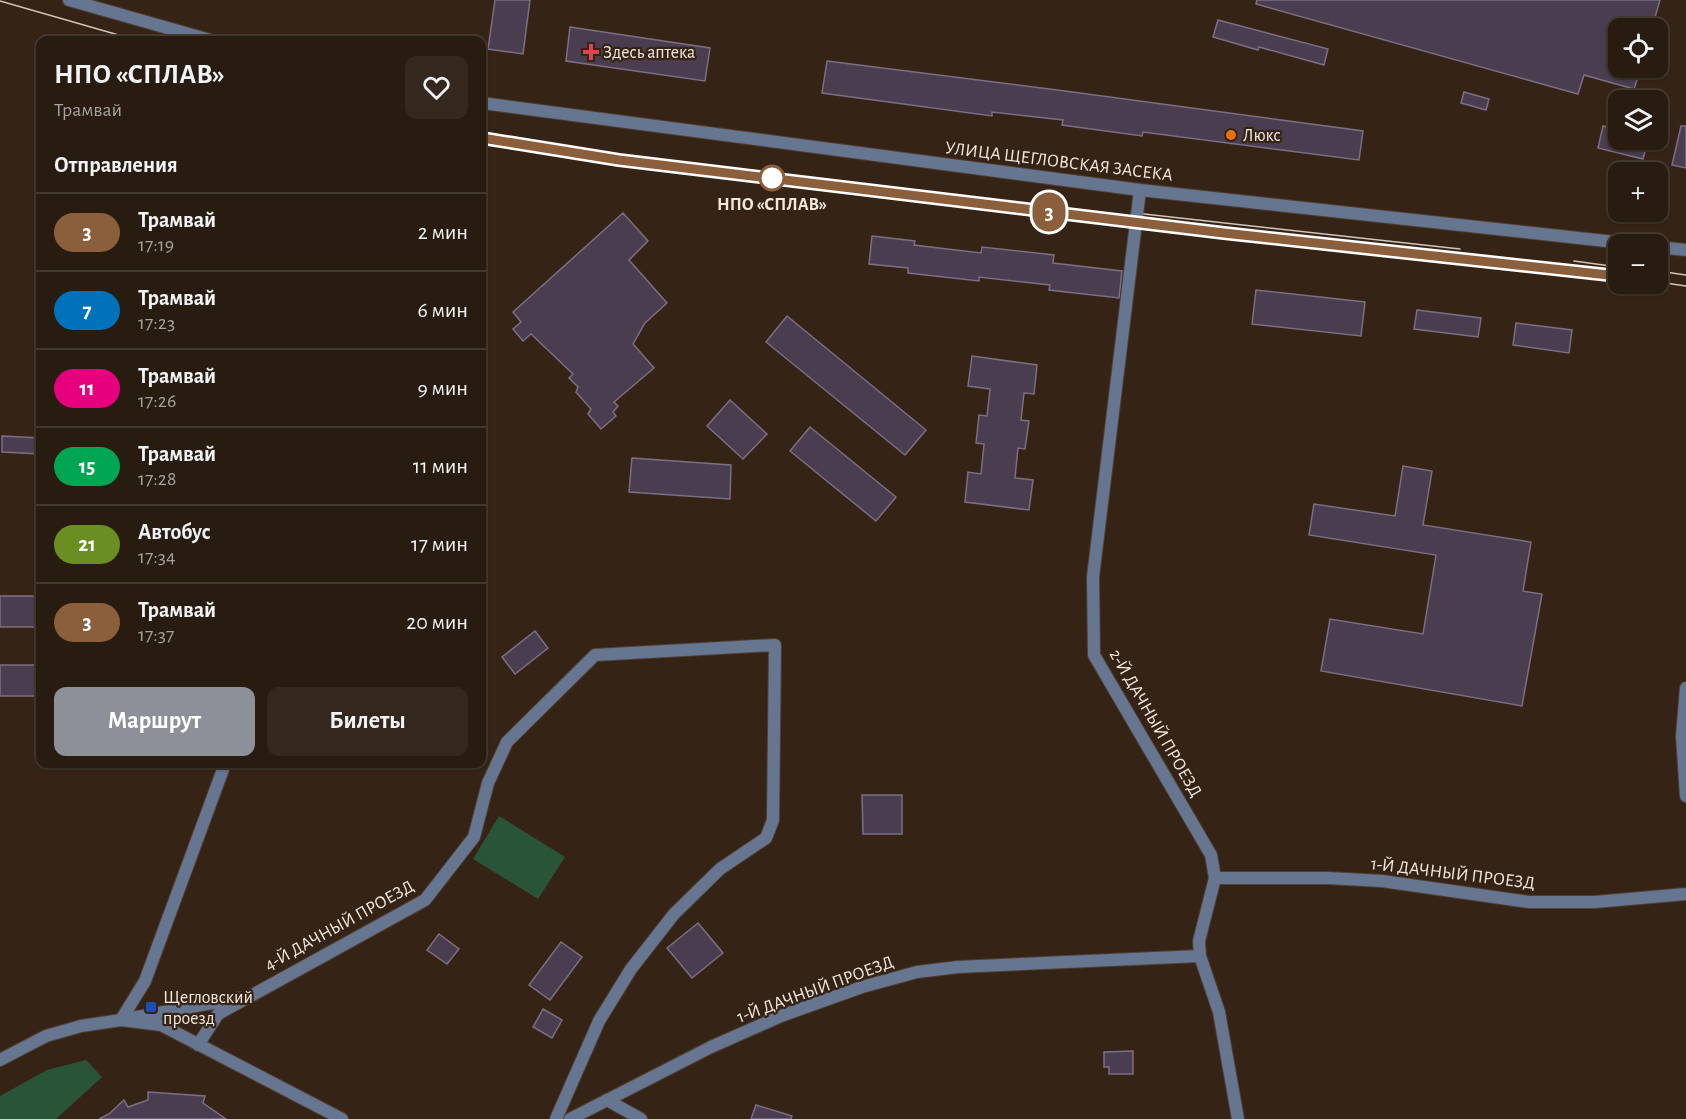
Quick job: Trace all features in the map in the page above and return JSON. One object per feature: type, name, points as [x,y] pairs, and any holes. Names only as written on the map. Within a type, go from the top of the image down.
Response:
[{"type":"street","points":[[69,0],[196,36]]},
{"type":"street","name":"УЛИЦА ЩЕГЛОВСКАЯ ЗАСЕКА","points":[[486,104],[1140,190],[1608,241]]},
{"type":"street","name":"2-Й ДАЧНЫЙ ПРОЕЗД","points":[[1140,190],[1093,577],[1094,655],[1211,855],[1215,878],[1199,941],[1200,956],[1220,1012],[1238,1119]]},
{"type":"street","points":[[1668,248],[1686,250]]},
{"type":"street","name":"4-Й ДАЧНЫЙ ПРОЕЗД","points":[[198,1045],[218,1014],[425,900],[474,837],[488,783],[507,742],[595,655],[775,645],[773,820],[766,838],[720,869],[674,915],[631,969],[599,1021],[556,1119]]},
{"type":"street","points":[[1686,688],[1682,736],[1686,796]]},
{"type":"street","points":[[121,1020],[145,981],[224,768]]},
{"type":"street","name":"1-Й ДАЧНЫЙ ПРОЕЗД","points":[[1215,878],[1328,878],[1382,881],[1529,902],[1595,902],[1686,894]]},
{"type":"street","name":"1-Й ДАЧНЫЙ ПРОЕЗД","points":[[570,1119],[711,1047],[781,1016],[862,987],[917,972],[958,967],[1200,956]]},
{"type":"street","points":[[0,1060],[46,1036],[81,1026],[249,996]]},
{"type":"street","points":[[121,1020],[161,1025],[342,1119]]},
{"type":"street","points":[[607,1100],[641,1119]]},
{"type":"green space","points":[[499,816],[565,857],[538,899],[473,859]]},
{"type":"green space","points":[[86,1060],[102,1077],[56,1119],[0,1119],[0,1096],[47,1070]]},
{"type":"building","points":[[495,0],[530,0],[523,54],[488,49]]},
{"type":"building","points":[[1257,0],[1660,0],[1655,18],[1608,18],[1608,78],[1638,78],[1634,89],[1584,75],[1578,94],[1256,4]]},
{"type":"building","points":[[1218,20],[1328,49],[1324,65],[1213,37]]},
{"type":"building","points":[[570,27],[710,48],[705,81],[566,61]]},
{"type":"building","points":[[827,61],[1363,131],[1359,160],[1143,132],[1142,136],[1062,125],[1063,120],[992,112],[992,116],[822,93]]},
{"type":"building","points":[[1464,92],[1489,99],[1486,110],[1461,103]]},
{"type":"building","points":[[1603,126],[1608,127],[1608,150],[1645,150],[1643,159],[1598,148]]},
{"type":"building","points":[[1681,126],[1686,126],[1686,168],[1672,165]]},
{"type":"building","points":[[623,213],[648,241],[629,260],[667,303],[645,323],[633,344],[654,368],[614,402],[618,406],[613,412],[616,416],[601,429],[588,414],[591,409],[576,392],[578,387],[569,378],[573,374],[531,334],[523,341],[513,329],[521,322],[513,312]]},
{"type":"building","points":[[872,236],[915,241],[914,245],[981,253],[982,247],[1054,255],[1053,263],[1122,271],[1119,298],[1049,290],[1050,285],[979,277],[979,281],[908,273],[908,268],[869,264]]},
{"type":"building","points":[[1256,290],[1365,302],[1361,336],[1252,324]]},
{"type":"building","points":[[1417,310],[1481,318],[1478,337],[1414,329]]},
{"type":"building","points":[[787,316],[926,430],[905,455],[766,342]]},
{"type":"building","points":[[1516,323],[1572,330],[1569,353],[1513,345]]},
{"type":"building","points":[[972,356],[1037,365],[1034,394],[1024,393],[1021,420],[1029,421],[1025,449],[1018,448],[1015,478],[1033,480],[1029,510],[965,502],[968,472],[981,474],[984,444],[976,443],[979,415],[987,416],[990,389],[968,386]]},
{"type":"building","points":[[730,400],[767,434],[743,459],[707,426]]},
{"type":"building","points":[[810,427],[896,497],[876,521],[790,451]]},
{"type":"building","points":[[2,436],[36,438],[36,454],[2,452]]},
{"type":"building","points":[[632,458],[731,465],[730,499],[629,492]]},
{"type":"building","points":[[1403,466],[1432,471],[1423,525],[1531,542],[1523,591],[1542,594],[1522,706],[1321,671],[1330,619],[1423,634],[1436,555],[1309,535],[1314,504],[1395,516]]},
{"type":"building","points":[[0,596],[36,596],[36,627],[0,627]]},
{"type":"building","points":[[535,631],[548,648],[515,674],[502,657]]},
{"type":"building","points":[[0,665],[36,665],[36,696],[0,696]]},
{"type":"building","points":[[862,795],[902,795],[902,834],[863,834]]},
{"type":"building","points":[[698,923],[723,953],[692,978],[667,948]]},
{"type":"building","points":[[439,934],[459,949],[447,964],[427,950]]},
{"type":"building","points":[[561,942],[582,957],[550,1000],[529,985]]},
{"type":"building","points":[[543,1009],[562,1020],[552,1038],[533,1027]]},
{"type":"building","points":[[1133,1051],[1133,1074],[1109,1074],[1109,1067],[1104,1067],[1104,1052]]},
{"type":"building","points":[[148,1092],[205,1096],[203,1103],[226,1119],[99,1119],[109,1114],[124,1100],[128,1107],[148,1100]]},
{"type":"building","points":[[756,1105],[792,1116],[791,1119],[751,1119]]},
{"type":"tram line","points":[[0,1],[122,36]]},
{"type":"tram line","points":[[486,139],[619,160],[1224,233],[1608,275]]},
{"type":"tram line","name":"3","points":[[486,139],[619,160],[1224,233],[1608,275]]},
{"type":"tram line","points":[[1144,214],[1460,249]]},
{"type":"tram line","points":[[1574,261],[1608,266]]},
{"type":"tram line","points":[[1668,272],[1686,275]]},
{"type":"tram line","points":[[1668,283],[1686,286]]},
{"type":"place","name":"Здесь аптека","points":[[591,52]]},
{"type":"place","name":"Люкс","points":[[1231,135]]},
{"type":"place","name":"НПО «СПЛАВ»","points":[[772,178]]},
{"type":"place","name":"Щегловский проезд","points":[[151,1007]]}]
